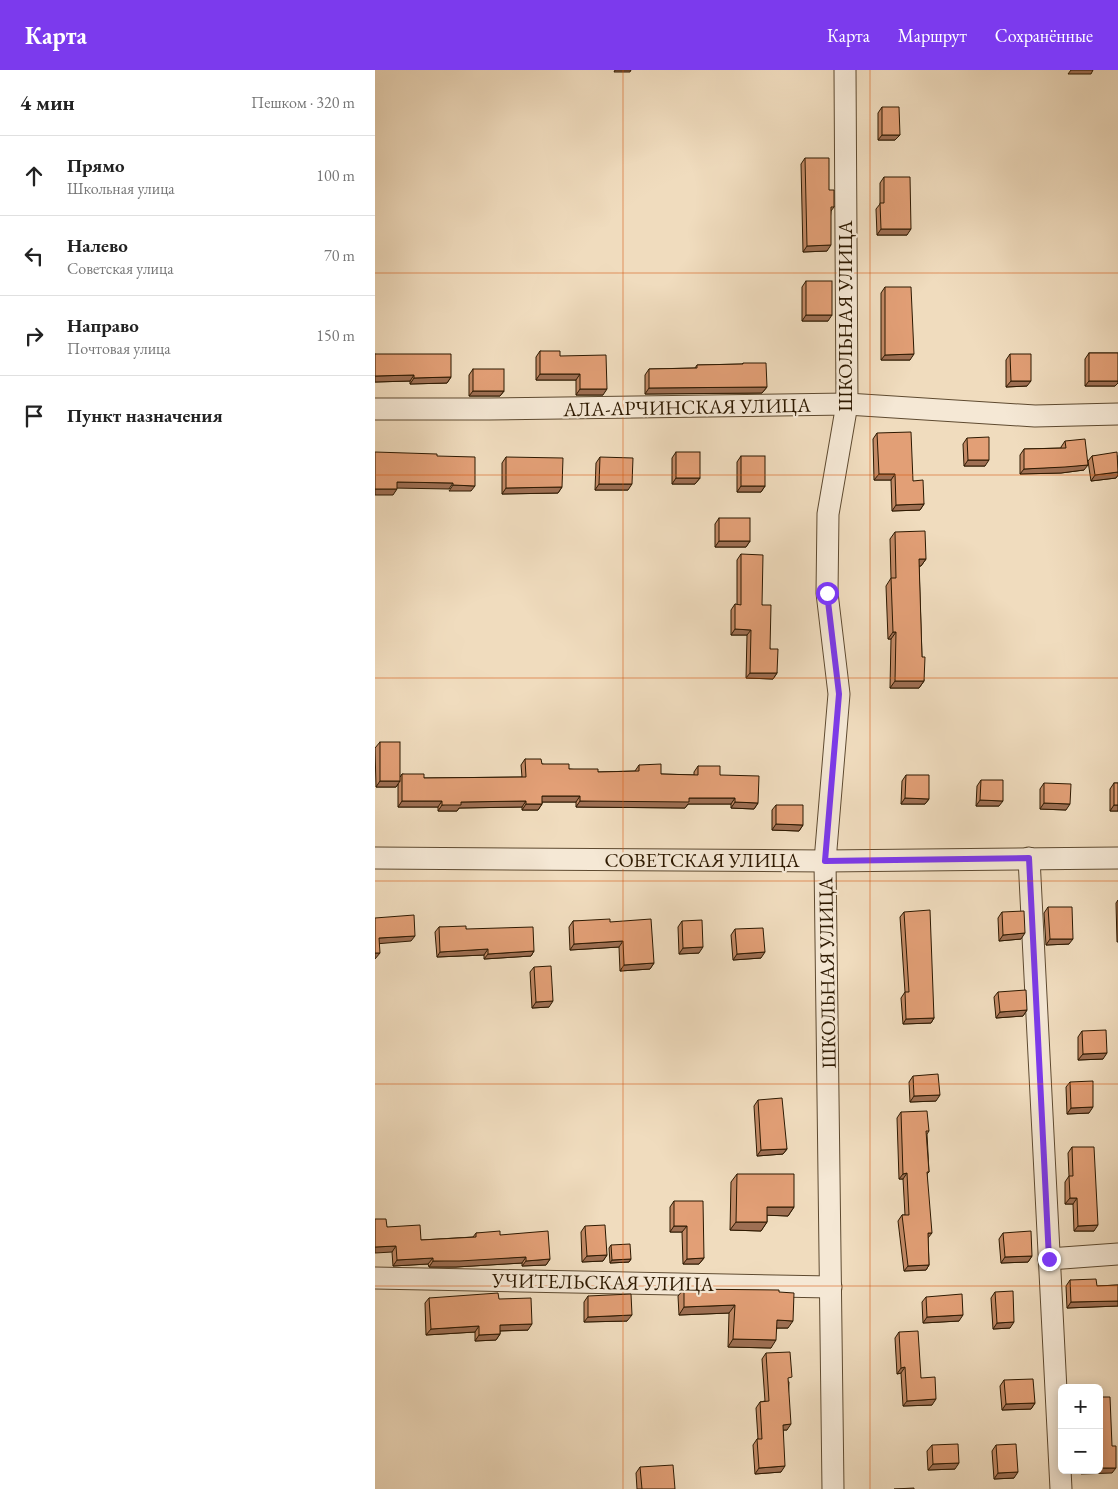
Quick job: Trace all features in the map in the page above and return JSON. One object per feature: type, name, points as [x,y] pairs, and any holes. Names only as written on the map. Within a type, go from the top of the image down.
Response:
[{"type":"street","name":"ШКОЛЬНАЯ УЛИЦА","points":[[833,1489],[825,861],[839,694],[827,593],[828,514],[847,404],[845,70]]},
{"type":"street","name":"АЛА-АРЧИНСКАЯ УЛИЦА","points":[[375,409],[489,410],[847,404],[1035,416],[1118,414]]},
{"type":"street","name":"СОВЕТСКАЯ УЛИЦА","points":[[375,858],[825,861],[1118,858]]},
{"type":"street","points":[[1029,858],[1061,1489]]},
{"type":"street","points":[[1049,1259],[1118,1254]]},
{"type":"street","name":"УЧИТЕЛЬСКАЯ УЛИЦА","points":[[375,1278],[831,1288]]},
{"type":"building","points":[[882,107],[899,107],[900,135],[882,135]]},
{"type":"building","points":[[805,158],[829,158],[829,190],[834,190],[834,207],[831,207],[831,245],[807,246]]},
{"type":"building","points":[[884,177],[910,177],[911,229],[881,229],[880,203],[884,203]]},
{"type":"building","points":[[806,281],[832,281],[832,315],[806,315]]},
{"type":"building","points":[[885,287],[911,287],[914,354],[885,355]]},
{"type":"building","points":[[540,351],[560,351],[560,356],[606,355],[607,389],[580,389],[580,374],[540,374]]},
{"type":"building","points":[[1089,353],[1118,353],[1118,381],[1089,381]]},
{"type":"building","points":[[375,354],[451,354],[451,377],[414,378],[414,375],[375,376]]},
{"type":"building","points":[[1010,354],[1031,354],[1031,381],[1011,381]]},
{"type":"building","points":[[766,363],[767,387],[649,388],[649,369],[697,368],[697,365]]},
{"type":"building","points":[[473,369],[504,369],[504,391],[473,391]]},
{"type":"building","points":[[911,432],[913,481],[923,480],[924,504],[896,505],[895,474],[879,474],[877,433]]},
{"type":"building","points":[[989,437],[989,460],[968,460],[967,438]]},
{"type":"building","points":[[1085,439],[1088,465],[1024,469],[1024,449],[1066,448],[1065,441]]},
{"type":"building","points":[[375,452],[475,457],[475,486],[453,485],[453,483],[397,482],[397,489],[375,489]]},
{"type":"building","points":[[676,452],[700,452],[700,478],[676,478]]},
{"type":"building","points":[[1117,452],[1118,472],[1095,475],[1092,456]]},
{"type":"building","points":[[741,456],[765,456],[765,486],[741,486]]},
{"type":"building","points":[[506,457],[563,458],[562,487],[506,488]]},
{"type":"building","points":[[600,457],[633,458],[632,484],[599,484]]},
{"type":"building","points":[[719,518],[750,518],[750,541],[719,541]]},
{"type":"building","points":[[925,531],[926,559],[919,559],[922,657],[925,657],[924,681],[895,681],[896,632],[893,632],[891,578],[896,578],[895,532]]},
{"type":"building","points":[[741,554],[763,555],[762,605],[771,605],[770,649],[778,649],[777,673],[750,673],[751,630],[735,629],[735,604],[741,605]]},
{"type":"building","points":[[380,742],[400,742],[400,781],[380,781]]},
{"type":"building","points":[[525,759],[541,759],[542,764],[569,764],[569,769],[598,769],[598,772],[639,771],[639,765],[661,764],[661,774],[698,775],[698,766],[720,766],[720,775],[759,776],[758,803],[735,802],[735,798],[689,798],[689,802],[580,801],[580,796],[542,796],[542,804],[526,804],[526,801],[461,802],[461,805],[442,805],[442,801],[402,801],[402,774],[424,774],[424,778],[526,777]]},
{"type":"building","points":[[906,775],[929,775],[929,799],[905,798]]},
{"type":"building","points":[[981,780],[1003,780],[1003,801],[980,800]]},
{"type":"building","points":[[1044,783],[1071,784],[1070,804],[1044,803]]},
{"type":"building","points":[[1114,783],[1118,783],[1118,805],[1114,805]]},
{"type":"building","points":[[776,805],[803,805],[803,825],[776,824]]},
{"type":"building","points":[[1048,907],[1072,907],[1073,939],[1050,939]]},
{"type":"building","points":[[930,910],[934,1018],[906,1019],[905,992],[909,992],[904,912]]},
{"type":"building","points":[[1024,911],[1025,933],[1003,935],[1002,912]]},
{"type":"building","points":[[414,915],[415,936],[379,938],[380,953],[375,953],[375,918]]},
{"type":"building","points":[[610,919],[610,922],[651,919],[654,963],[624,965],[623,941],[574,944],[573,921]]},
{"type":"building","points":[[702,920],[703,947],[683,948],[682,921]]},
{"type":"building","points":[[466,926],[466,929],[533,927],[534,951],[488,954],[488,949],[440,952],[439,927]]},
{"type":"building","points":[[763,928],[765,952],[737,954],[735,929]]},
{"type":"building","points":[[551,966],[553,1001],[536,1002],[534,967]]},
{"type":"building","points":[[1026,990],[1027,1010],[1000,1012],[998,992]]},
{"type":"building","points":[[1106,1030],[1107,1053],[1083,1054],[1082,1031]]},
{"type":"building","points":[[938,1074],[940,1095],[914,1096],[913,1076]]},
{"type":"building","points":[[1093,1081],[1093,1107],[1071,1108],[1070,1082]]},
{"type":"building","points":[[782,1098],[787,1149],[761,1150],[758,1100]]},
{"type":"building","points":[[927,1111],[929,1131],[926,1131],[929,1172],[927,1172],[932,1233],[928,1233],[929,1265],[908,1266],[902,1215],[909,1215],[907,1173],[903,1174],[901,1112]]},
{"type":"building","points":[[1072,1147],[1094,1147],[1098,1225],[1078,1226],[1077,1198],[1070,1198],[1069,1176],[1073,1176]]},
{"type":"building","points":[[737,1174],[794,1174],[794,1207],[767,1207],[767,1222],[736,1222]]},
{"type":"building","points":[[674,1201],[703,1201],[704,1258],[687,1259],[687,1226],[674,1226]]},
{"type":"building","points":[[375,1219],[386,1219],[387,1227],[420,1225],[421,1240],[476,1237],[476,1233],[500,1231],[500,1235],[548,1231],[550,1259],[526,1261],[526,1257],[460,1261],[433,1261],[433,1258],[397,1260],[396,1246],[375,1247]]},
{"type":"building","points":[[605,1225],[607,1255],[587,1256],[585,1226]]},
{"type":"building","points":[[1031,1231],[1032,1256],[1005,1257],[1003,1233]]},
{"type":"building","points":[[630,1244],[631,1259],[612,1260],[611,1245]]},
{"type":"building","points":[[1096,1279],[1097,1286],[1118,1285],[1118,1301],[1071,1302],[1070,1280]]},
{"type":"building","points":[[684,1289],[779,1290],[779,1292],[794,1293],[793,1321],[777,1320],[776,1340],[733,1339],[735,1305],[684,1307]]},
{"type":"building","points":[[1013,1291],[1014,1322],[997,1323],[995,1292]]},
{"type":"building","points":[[498,1293],[499,1299],[531,1298],[532,1324],[500,1325],[500,1334],[479,1335],[479,1326],[431,1329],[429,1298]]},
{"type":"building","points":[[631,1294],[632,1315],[588,1317],[588,1296]]},
{"type":"building","points":[[962,1294],[963,1315],[927,1317],[926,1297]]},
{"type":"building","points":[[918,1331],[921,1378],[935,1377],[936,1399],[907,1401],[905,1367],[901,1368],[899,1332]]},
{"type":"building","points":[[790,1352],[792,1377],[788,1378],[791,1424],[783,1425],[785,1466],[759,1468],[757,1439],[762,1439],[760,1402],[769,1401],[766,1353]]},
{"type":"building","points":[[1033,1379],[1035,1403],[1006,1404],[1004,1380]]},
{"type":"building","points":[[1103,1397],[1110,1397],[1112,1446],[1116,1446],[1116,1468],[1103,1468]]},
{"type":"building","points":[[958,1444],[959,1463],[933,1464],[932,1445]]},
{"type":"building","points":[[1016,1444],[1018,1472],[998,1473],[996,1445]]},
{"type":"building","points":[[673,1465],[675,1489],[642,1489],[640,1467]]},
{"type":"route","points":[[827,593],[839,694],[825,861],[1029,858],[1049,1259]]}]
